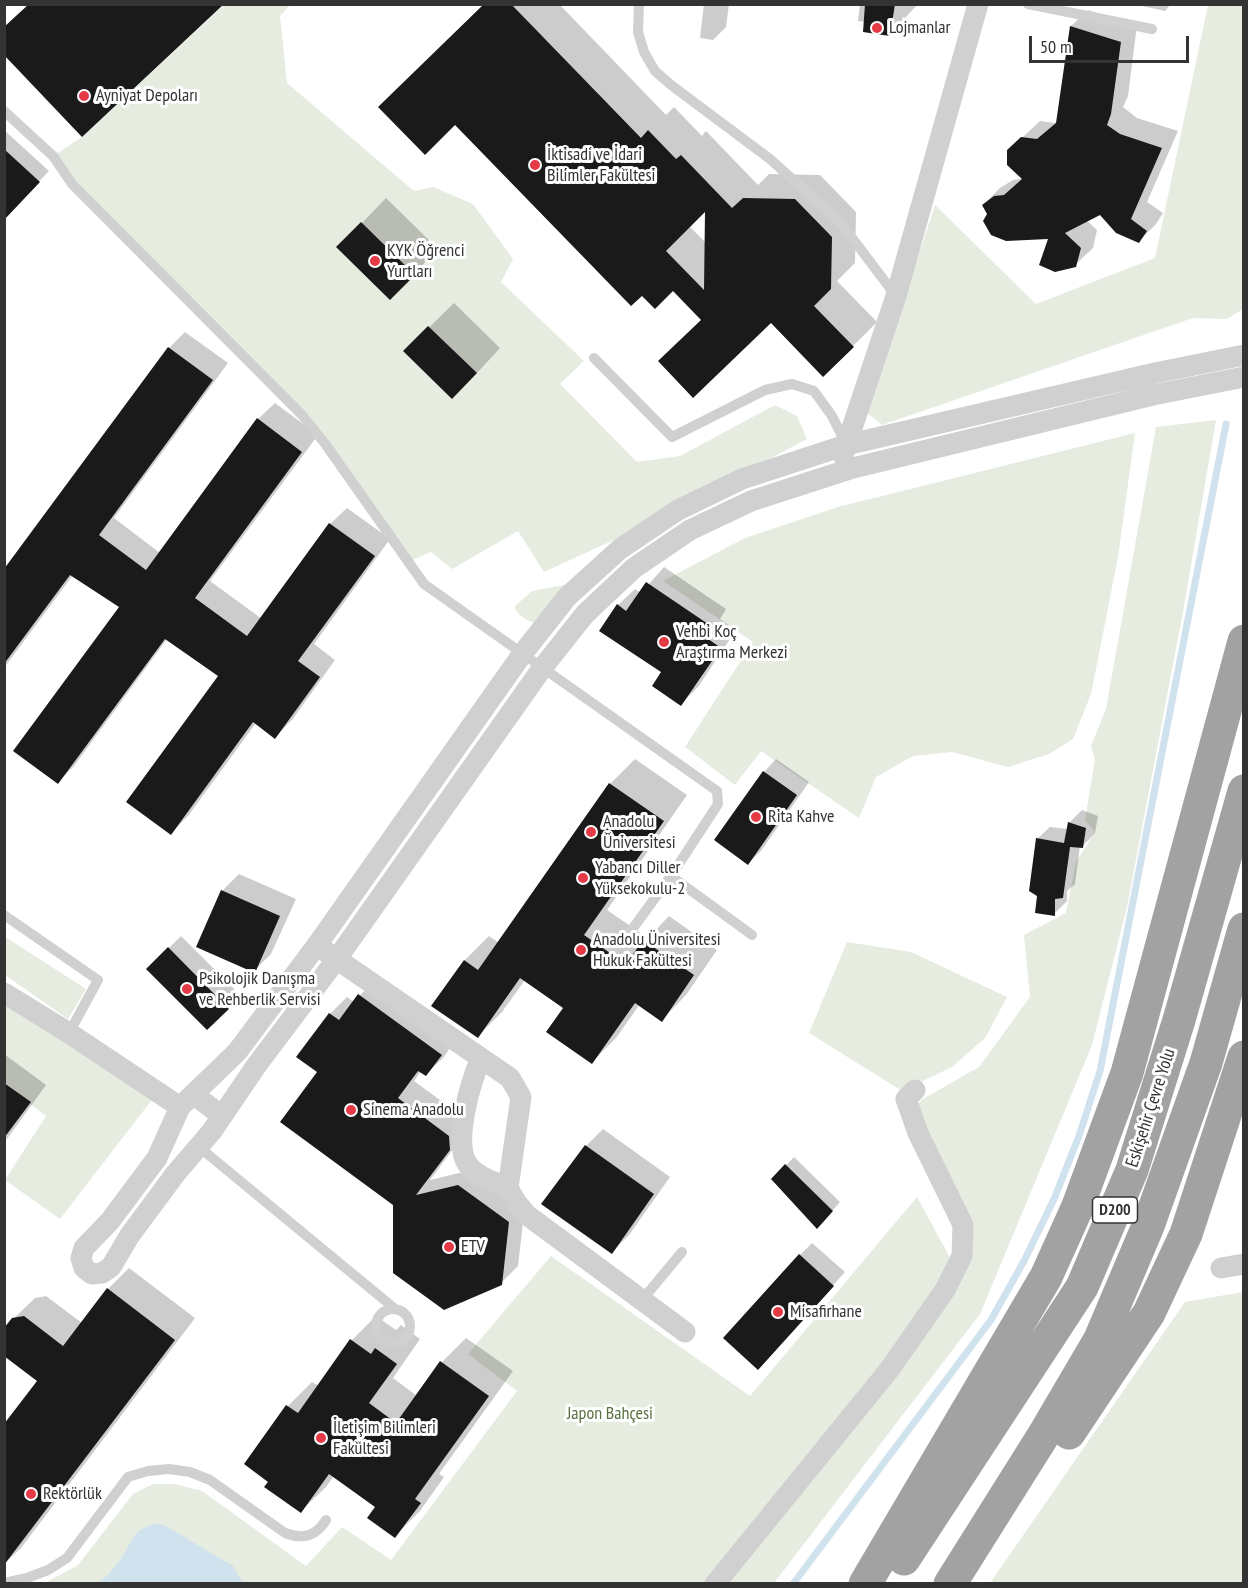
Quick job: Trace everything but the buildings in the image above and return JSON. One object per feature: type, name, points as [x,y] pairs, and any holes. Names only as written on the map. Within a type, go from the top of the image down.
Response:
[{"type":"highway","points":[[865,1584],[1046,1276],[1078,1206],[1127,1072],[1244,641]]},
{"type":"highway","name":"Eskişehir Çevre Yolu","points":[[888,1584],[1082,1287],[1132,1170],[1179,1020],[1244,791]]},
{"type":"highway","name":"Eskişehir Çevre Yolu","points":[[950,1584],[1043,1436],[1100,1339],[1148,1226],[1206,1064],[1244,928]]},
{"type":"highway","points":[[957,1584],[1058,1449],[1149,1313],[1186,1234],[1244,1058]]},
{"type":"street","points":[[838,473],[896,296],[978,4]]},
{"type":"street","points":[[1244,355],[1155,373],[846,445],[742,479],[678,510],[620,549],[567,597],[523,653],[317,945],[237,1053],[186,1101],[157,1158],[110,1221],[84,1248],[81,1258],[84,1268],[92,1274],[102,1273],[111,1267],[130,1236],[199,1147],[256,1066],[336,960],[543,667],[585,614],[634,568],[690,530],[751,501],[838,473],[1141,398],[1244,377]]},
{"type":"street","points":[[317,945],[510,1078],[521,1097],[508,1188]]},
{"type":"street","points":[[4,993],[186,1101],[222,1116]]},
{"type":"street","points":[[481,1058],[473,1076],[463,1125],[462,1152],[468,1166],[481,1176],[508,1188],[527,1215],[685,1332]]},
{"type":"street","points":[[715,1584],[889,1370],[945,1290],[962,1256],[963,1225],[918,1133],[906,1099],[915,1090]]},
{"type":"street","points":[[171,1127],[199,1147]]},
{"type":"street","points":[[1221,1268],[1244,1264]]},
{"type":"lane","points":[[639,4],[638,32],[644,52],[655,70],[671,85],[770,159],[840,222],[896,296]]},
{"type":"lane","points":[[1028,4],[1152,29]]},
{"type":"lane","points":[[4,111],[53,156],[72,184],[302,415],[326,445],[424,584],[717,791],[718,804],[671,876],[628,935]]},
{"type":"lane","points":[[594,358],[672,437],[765,390],[792,384],[814,391],[832,416],[846,445]]},
{"type":"lane","points":[[671,876],[752,936]]},
{"type":"lane","points":[[4,915],[98,980],[69,1033]]},
{"type":"lane","points":[[199,1147],[394,1308]]},
{"type":"lane","points":[[642,1300],[682,1252]]},
{"type":"lane","points":[[4,1583],[38,1574],[67,1558],[128,1477],[148,1471],[169,1469],[190,1472],[210,1480],[293,1536],[309,1536],[316,1532],[326,1520]]},
{"type":"green space","points":[[224,5],[290,5],[280,16],[287,83],[414,191],[433,187],[473,204],[513,259],[501,282],[584,361],[560,384],[637,462],[680,456],[775,405],[797,416],[807,439],[629,533],[544,572],[518,531],[452,569],[431,552],[408,562],[326,445],[72,184],[53,156],[82,137]]},
{"type":"green space","points":[[1208,5],[1243,5],[1243,309],[1227,319],[1193,318],[882,425],[867,413],[935,205],[1036,304],[1155,258]]},
{"type":"green space","name":"Japon Bahçesi","points":[[1216,420],[1183,612],[1127,907],[1092,1045],[980,1314],[774,1583],[43,1584],[78,1565],[133,1494],[153,1484],[174,1484],[202,1491],[306,1566],[342,1527],[391,1560],[517,1391],[468,1354],[551,1256],[750,1396],[917,1197],[961,1278],[969,1254],[917,1105],[923,1099],[979,1067],[1030,997],[1024,935],[1066,913],[1076,862],[1095,832],[1085,820],[1095,760],[1091,746],[1106,709],[1156,427]]},
{"type":"green space","points":[[1135,433],[1118,557],[1091,694],[1073,739],[1049,754],[1008,767],[952,752],[913,756],[876,777],[859,818],[761,751],[735,785],[685,747],[753,642],[663,581],[745,538],[838,507]]},
{"type":"green space","points":[[567,586],[538,623],[525,619],[515,609],[515,606],[532,591]]},
{"type":"green space","points":[[4,936],[86,989],[68,1019],[5,975]]},
{"type":"green space","points":[[847,942],[911,952],[1007,997],[985,1038],[952,1067],[902,1091],[809,1033]]},
{"type":"green space","points":[[4,993],[158,1092],[60,1219],[5,1180],[46,1116],[5,1085]]},
{"type":"green space","points":[[1243,1292],[1243,1583],[990,1583],[1185,1302]]},
{"type":"water","points":[[156,1524],[164,1525],[233,1566],[243,1583],[98,1583],[121,1559],[137,1533]]},
{"type":"waterway","points":[[793,1584],[991,1320],[1024,1261],[1054,1199],[1079,1136],[1100,1071],[1226,424]]},
{"type":"place","name":"Lojmanlar","points":[[877,28]]},
{"type":"place","name":"Ayniyat Depoları","points":[[84,96]]},
{"type":"place","name":"İktisadi ve İdari Bilimler Fakültesi","points":[[535,165]]},
{"type":"place","name":"KYK Öğrenci Yurtları","points":[[375,261]]},
{"type":"place","name":"Vehbi Koç Araştırma Merkezi","points":[[664,642]]},
{"type":"place","name":"Rita Kahve","points":[[756,817]]},
{"type":"place","name":"Anadolu Üniversitesi","points":[[591,832]]},
{"type":"place","name":"Yabancı Diller Yüksekokulu-2","points":[[583,878]]},
{"type":"place","name":"Anadolu Üniversitesi Hukuk Fakültesi","points":[[581,950]]},
{"type":"place","name":"Psikolojik Danışma ve Rehberlik Servisi","points":[[187,989]]},
{"type":"place","name":"Sinema Anadolu","points":[[351,1110]]},
{"type":"place","name":"ETV","points":[[449,1247]]},
{"type":"place","name":"Misafirhane","points":[[778,1312]]},
{"type":"place","name":"İletişim Bilimleri Fakültesi","points":[[321,1438]]},
{"type":"place","name":"Rektörlük","points":[[31,1494]]}]
